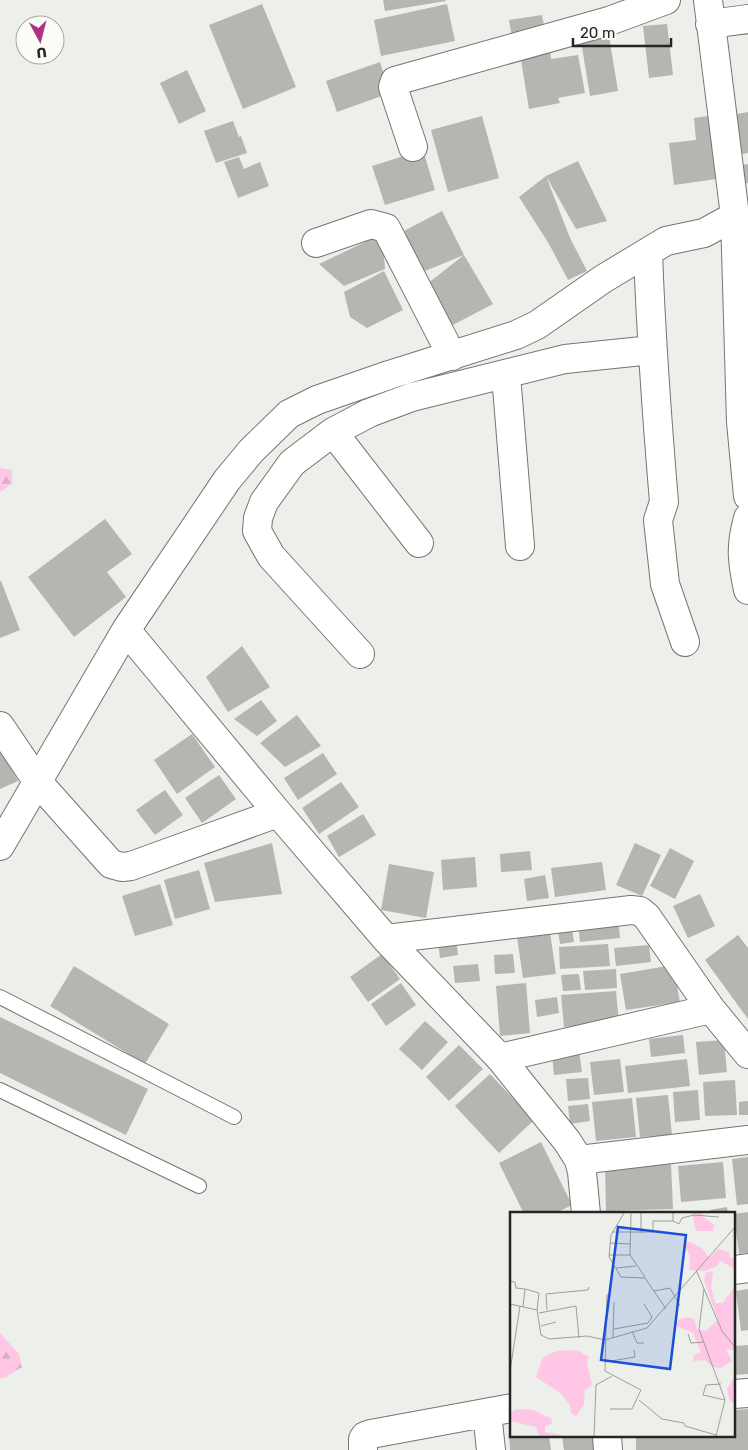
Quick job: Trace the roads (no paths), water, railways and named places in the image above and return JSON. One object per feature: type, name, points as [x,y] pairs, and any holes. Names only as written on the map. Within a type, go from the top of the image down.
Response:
[{"type":"street","points":[[413,147],[393,87],[395,81],[609,21],[666,0]]},
{"type":"street","points":[[748,19],[709,12],[741,218],[744,422],[748,496]]},
{"type":"street","points":[[0,846],[126,630],[227,480],[251,451],[289,414],[317,400],[516,335],[537,325],[603,279],[666,241],[704,233],[741,218]]},
{"type":"street","points":[[316,242],[371,224],[386,228],[452,356]]},
{"type":"street","points":[[648,252],[652,350],[656,380],[664,502],[658,520],[664,584],[685,642]]},
{"type":"street","points":[[360,654],[270,556],[257,531],[258,518],[264,502],[292,463],[333,432],[369,413],[412,397],[565,360],[652,350]]},
{"type":"street","points":[[506,375],[520,546]]},
{"type":"street","points":[[333,432],[419,543]]},
{"type":"street","points":[[748,518],[743,537],[742,556],[748,590]]},
{"type":"street","points":[[126,630],[278,813],[386,939],[500,1058],[567,1141],[579,1160],[586,1212]]},
{"type":"street","points":[[0,726],[37,781],[111,864],[122,867],[132,866],[278,813]]},
{"type":"street","points":[[386,939],[631,910],[640,912],[646,917],[711,1009],[748,1054]]},
{"type":"street","points":[[500,1058],[711,1009]]},
{"type":"street","points":[[579,1160],[748,1140]]},
{"type":"street","points":[[363,1450],[363,1438],[371,1434],[499,1411],[491,1450]]},
{"type":"lane","points":[[0,997],[234,1116]]},
{"type":"lane","points":[[0,1090],[199,1186]]}]
